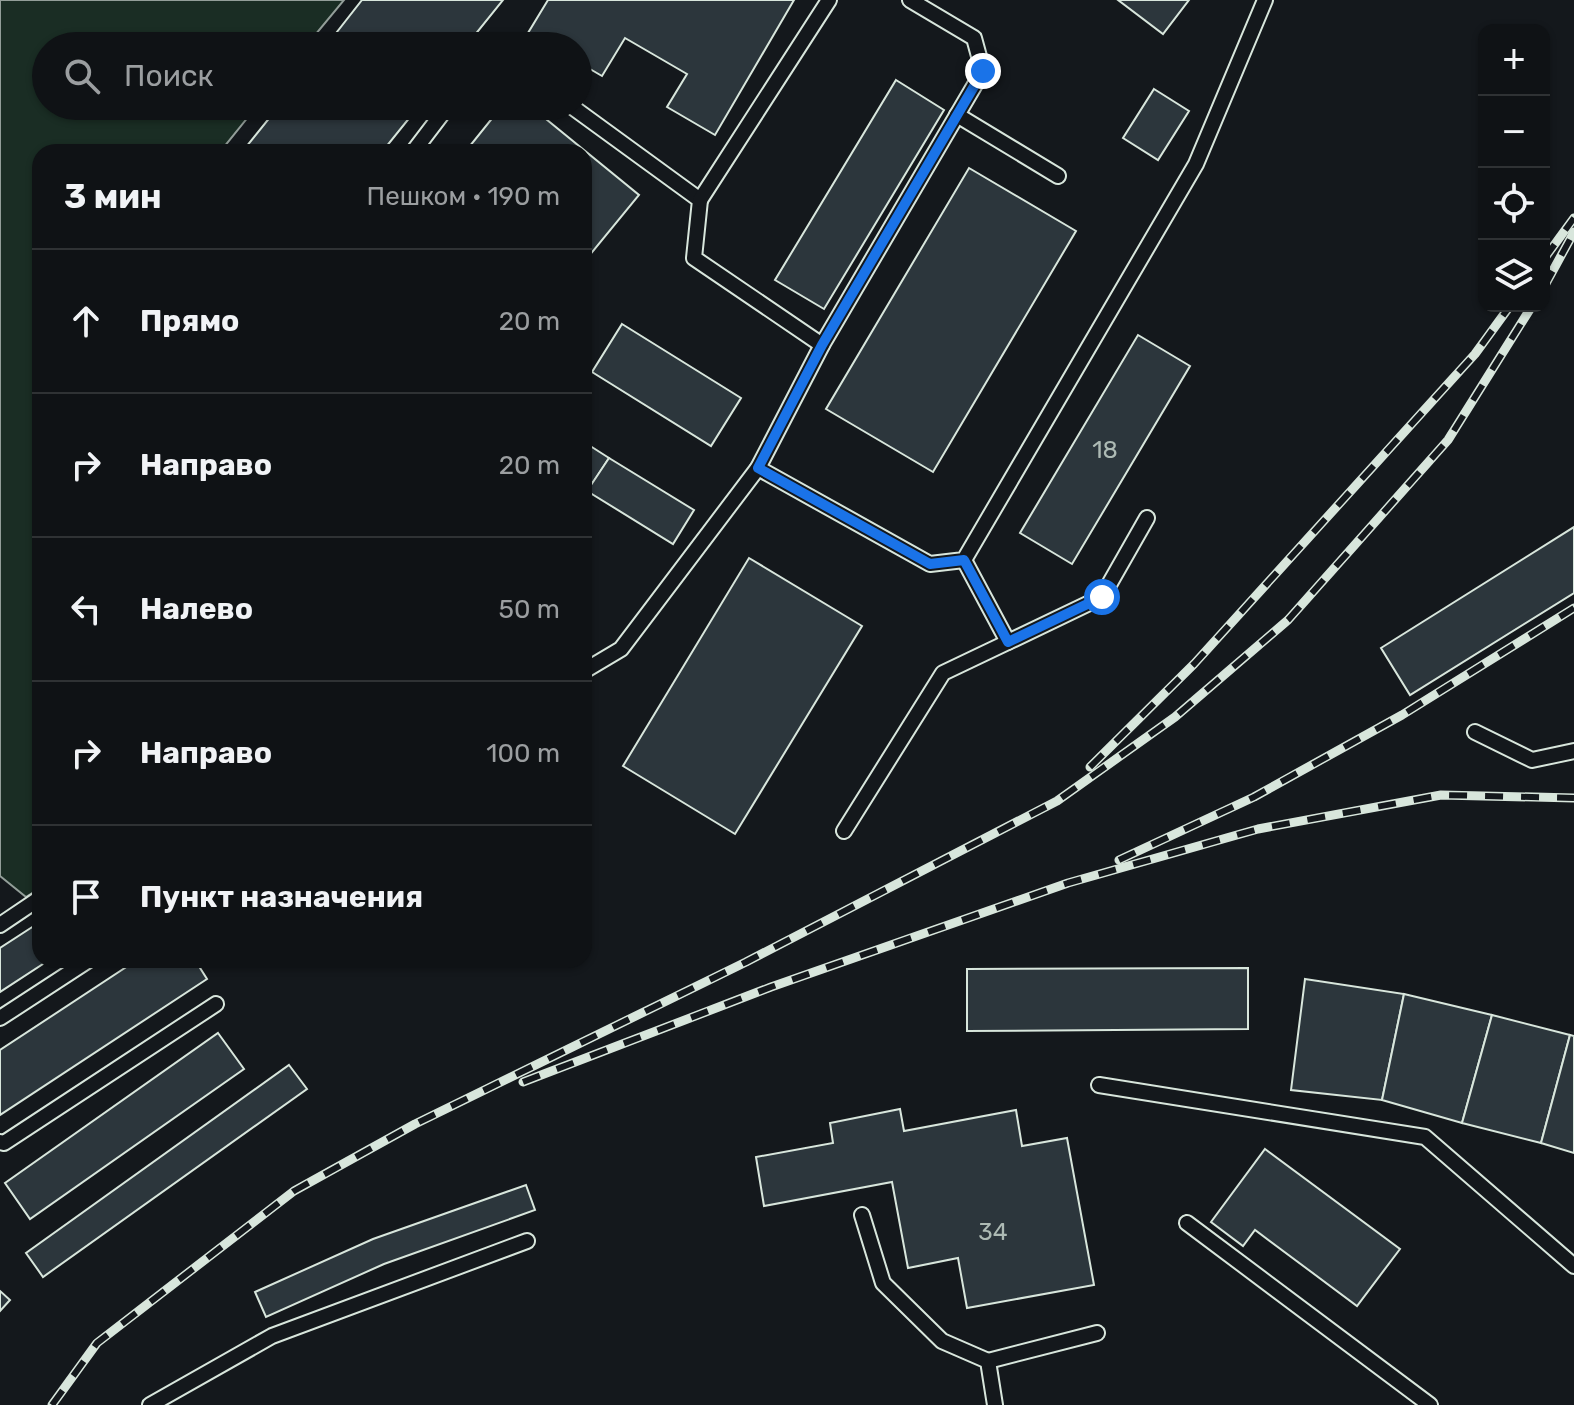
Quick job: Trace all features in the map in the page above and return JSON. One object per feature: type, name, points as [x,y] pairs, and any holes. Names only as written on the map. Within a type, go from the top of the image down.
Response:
[{"type":"lane","points":[[822,345],[694,258],[700,200],[829,0]]},
{"type":"lane","points":[[592,666],[621,649],[758,468],[822,345],[983,71],[974,38],[910,0]]},
{"type":"lane","points":[[964,560],[1196,164],[1265,0]]},
{"type":"lane","points":[[957,115],[1058,176]]},
{"type":"lane","points":[[419,144],[437,120]]},
{"type":"lane","points":[[590,120],[700,200]]},
{"type":"lane","points":[[758,468],[930,564],[964,560]]},
{"type":"lane","points":[[844,831],[943,673],[1102,597],[1147,518]]},
{"type":"lane","points":[[964,560],[1008,642]]},
{"type":"lane","points":[[1475,732],[1532,760],[1574,751]]},
{"type":"lane","points":[[0,925],[32,903]]},
{"type":"lane","points":[[0,1018],[77,968]]},
{"type":"lane","points":[[0,1142],[4,1143],[216,1004]]},
{"type":"lane","points":[[1099,1085],[1425,1137],[1574,1266]]},
{"type":"lane","points":[[862,1215],[883,1283],[942,1341],[988,1361],[1097,1333]]},
{"type":"lane","points":[[1187,1223],[1430,1405]]},
{"type":"lane","points":[[150,1405],[272,1336],[527,1241]]},
{"type":"lane","points":[[988,1361],[995,1405]]},
{"type":"green space","points":[[0,0],[344,0],[318,32],[32,32],[32,120],[246,120],[226,144],[32,144],[32,893],[26,897],[0,876]]},
{"type":"building","points":[[362,0],[503,0],[477,32],[337,32]]},
{"type":"building","points":[[548,0],[794,0],[715,135],[667,107],[687,74],[625,38],[602,76],[592,70],[592,32],[529,32]]},
{"type":"building","points":[[1118,0],[1189,0],[1163,34]]},
{"type":"building","points":[[896,80],[944,110],[824,309],[775,280]]},
{"type":"building","points":[[1154,89],[1189,111],[1158,160],[1123,138]]},
{"type":"building","points":[[268,120],[408,120],[388,144],[248,144]]},
{"type":"building","points":[[491,120],[547,120],[577,144],[471,144]]},
{"type":"building","points":[[592,157],[639,195],[592,252]]},
{"type":"building","points":[[969,168],[1076,231],[933,472],[826,409]]},
{"type":"building","points":[[622,324],[741,398],[711,446],[592,372]]},
{"type":"building","points":[[1138,335],[1190,366],[1072,564],[1020,533]]},
{"type":"building","points":[[592,447],[609,458],[592,482]]},
{"type":"building","points":[[609,458],[694,510],[673,544],[592,494],[592,484]]},
{"type":"building","points":[[1574,527],[1574,593],[1410,695],[1381,648]]},
{"type":"building","points":[[749,558],[862,626],[735,834],[623,766]]},
{"type":"building","points":[[32,927],[32,968],[37,968],[0,992],[0,948]]},
{"type":"building","points":[[125,968],[200,968],[207,979],[0,1115],[0,1050]]},
{"type":"building","points":[[1248,968],[1248,1029],[967,1031],[967,969]]},
{"type":"building","points":[[1305,979],[1404,994],[1382,1100],[1291,1090]]},
{"type":"building","points":[[1404,994],[1492,1015],[1462,1123],[1382,1100]]},
{"type":"building","points":[[1492,1015],[1570,1035],[1541,1143],[1462,1123]]},
{"type":"building","points":[[218,1033],[244,1069],[30,1219],[5,1183]]},
{"type":"building","points":[[1570,1035],[1574,1036],[1574,1153],[1541,1143]]},
{"type":"building","points":[[289,1065],[307,1089],[43,1277],[26,1253]]},
{"type":"building","points":[[900,1109],[904,1131],[1016,1110],[1022,1146],[1067,1138],[1094,1285],[967,1308],[958,1258],[908,1268],[892,1182],[764,1206],[756,1157],[833,1143],[830,1123]]},
{"type":"building","points":[[1265,1149],[1400,1249],[1357,1306],[1255,1230],[1243,1246],[1211,1222]]},
{"type":"building","points":[[526,1185],[535,1210],[384,1264],[266,1317],[255,1292],[373,1239]]},
{"type":"building","points":[[0,1291],[10,1300],[0,1311]]},
{"type":"railway","points":[[1550,251],[1574,218]]},
{"type":"railway","points":[[1550,276],[1574,232]]},
{"type":"railway","points":[[1090,767],[1194,664],[1475,354],[1506,312]]},
{"type":"railway","points":[[52,1405],[97,1343],[294,1191],[415,1124],[746,962],[1057,801],[1175,717],[1288,620],[1448,440],[1528,312]]},
{"type":"railway","points":[[1119,860],[1254,797],[1402,715],[1574,608]]},
{"type":"railway","points":[[523,1082],[771,987],[1068,883],[1258,829],[1441,795],[1574,798]]},
{"type":"route","points":[[983,71],[822,345],[758,468],[930,564],[964,560],[1008,642],[1102,597]]}]
